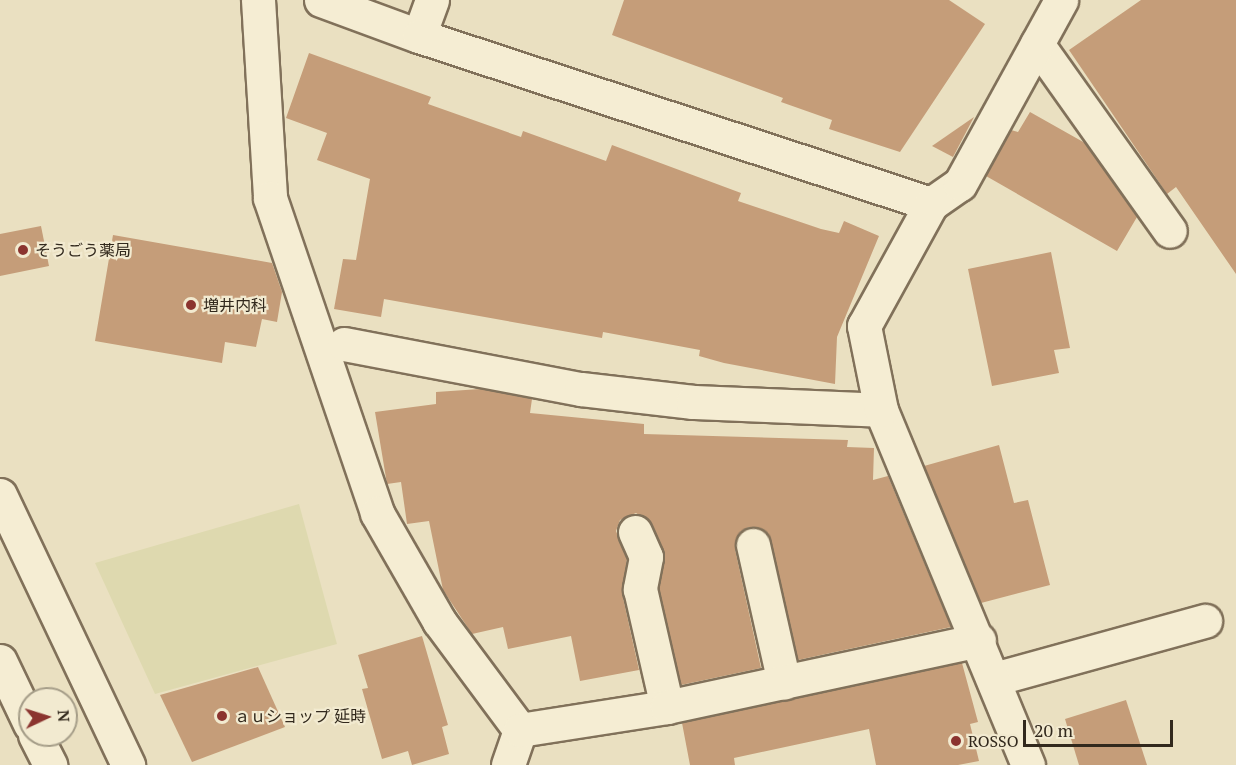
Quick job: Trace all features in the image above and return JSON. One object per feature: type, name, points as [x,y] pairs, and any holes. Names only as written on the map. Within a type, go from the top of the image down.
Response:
[{"type":"street","points":[[258,0],[270,198],[377,513],[439,621],[520,730]]},
{"type":"street","points":[[321,0],[419,36],[931,204]]},
{"type":"street","points":[[419,36],[432,0]]},
{"type":"street","points":[[1028,765],[979,640],[881,410],[864,326],[931,204],[960,184],[1061,0]]},
{"type":"street","points":[[1037,44],[1170,231]]},
{"type":"street","points":[[344,344],[581,389],[693,402],[881,410]]},
{"type":"street","points":[[0,495],[129,765]]},
{"type":"street","points":[[635,532],[646,557],[640,589],[667,707]]},
{"type":"street","points":[[753,545],[784,683]]},
{"type":"street","points":[[994,679],[1205,621]]},
{"type":"street","points":[[520,730],[667,707],[979,640]]},
{"type":"street","points":[[0,661],[18,699]]},
{"type":"street","points":[[508,765],[520,730]]},
{"type":"street","points":[[41,747],[50,765]]},
{"type":"shaded area","points":[[299,504],[337,644],[155,694],[95,563]]},
{"type":"building","points":[[624,0],[949,0],[985,24],[900,152],[829,129],[832,120],[781,102],[783,98],[612,35]]},
{"type":"building","points":[[1141,0],[1236,0],[1236,274],[1176,187],[1167,194],[1069,50]]},
{"type":"building","points":[[309,53],[431,97],[428,104],[521,137],[523,131],[606,161],[612,145],[741,193],[738,201],[821,229],[839,233],[844,221],[879,236],[837,337],[835,384],[724,363],[699,356],[700,350],[603,332],[602,338],[384,299],[381,317],[334,309],[343,259],[356,260],[370,179],[317,160],[327,133],[286,118]]},
{"type":"building","points":[[1030,112],[1085,143],[1137,217],[1117,251],[986,176],[1011,130],[1018,132]]},
{"type":"building","points":[[974,117],[953,157],[932,146]]},
{"type":"building","name":"そうごう薬局","points":[[41,226],[49,266],[0,276],[0,234]]},
{"type":"building","name":"増井内科","points":[[113,235],[272,263],[282,292],[277,322],[262,319],[256,347],[225,342],[222,363],[95,341]]},
{"type":"building","points":[[1051,252],[1070,348],[1054,350],[1059,373],[992,386],[968,269]]},
{"type":"building","points":[[480,389],[532,399],[530,413],[644,424],[644,434],[848,440],[847,447],[874,448],[873,480],[888,476],[951,627],[798,660],[771,541],[766,532],[749,527],[740,532],[735,549],[761,668],[681,685],[659,589],[663,550],[652,524],[636,513],[620,520],[616,531],[627,559],[622,593],[639,670],[580,681],[571,636],[508,649],[503,627],[472,634],[443,590],[429,521],[407,524],[401,482],[387,484],[375,412],[436,404],[436,392]]},
{"type":"building","points":[[999,445],[1014,503],[1028,500],[1050,585],[981,603],[924,466]]},
{"type":"building","points":[[422,636],[448,725],[442,727],[449,754],[412,765],[408,751],[382,759],[362,689],[368,688],[358,655]]},
{"type":"building","points":[[962,663],[978,722],[970,724],[979,761],[958,765],[876,765],[869,729],[734,758],[735,765],[690,765],[682,723]]},
{"type":"building","points":[[258,667],[285,727],[192,762],[160,695]]},
{"type":"building","points":[[1126,700],[1147,765],[1079,765],[1065,719]]},
{"type":"place","name":"そうごう薬局","points":[[23,250]]},
{"type":"place","name":"増井内科","points":[[191,305]]},
{"type":"place","name":"ａｕショップ 延時","points":[[222,716]]},
{"type":"place","name":"ROSSO","points":[[956,741]]}]
